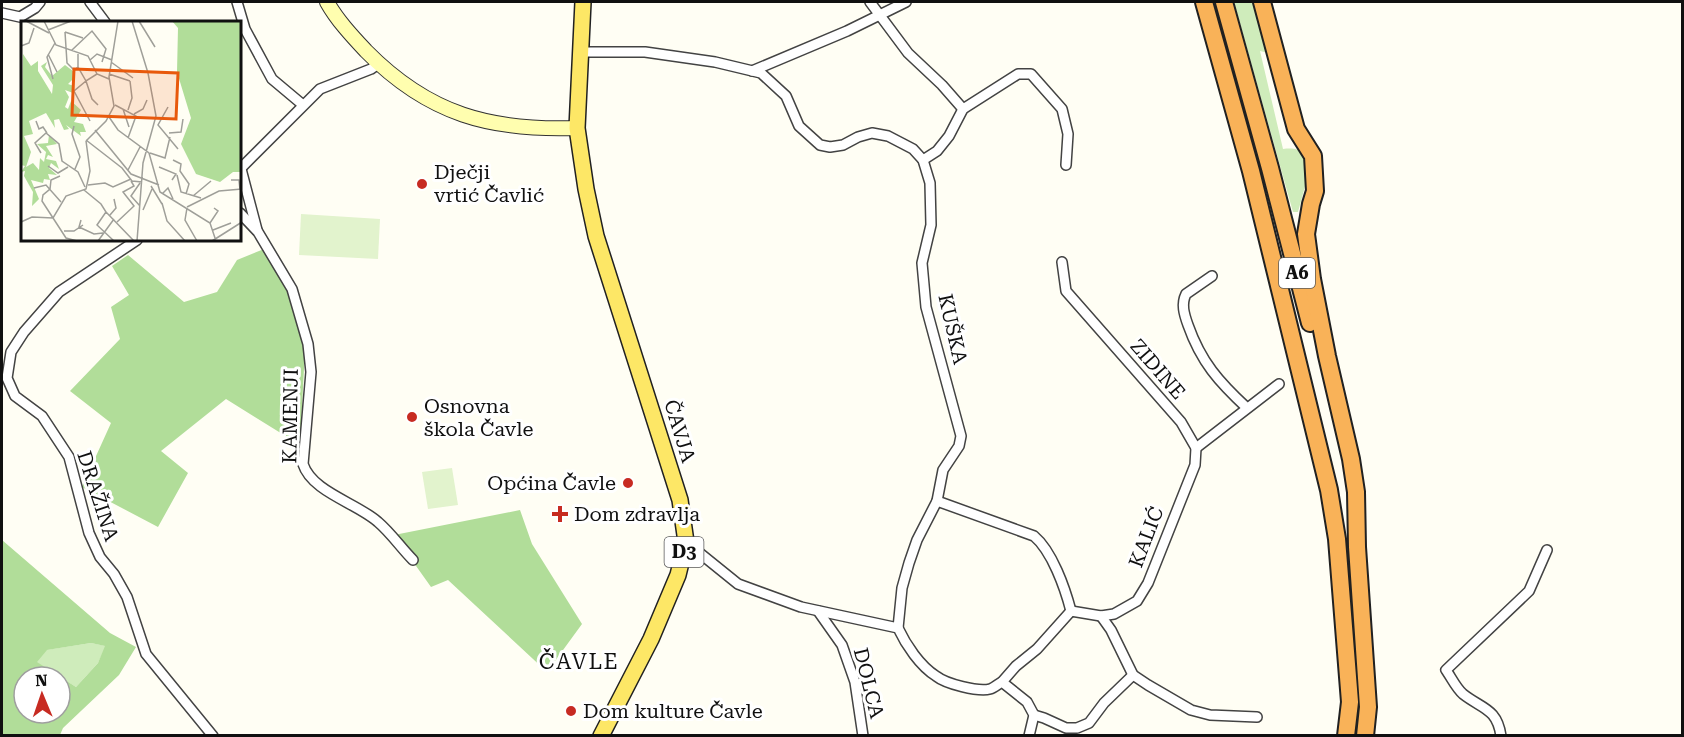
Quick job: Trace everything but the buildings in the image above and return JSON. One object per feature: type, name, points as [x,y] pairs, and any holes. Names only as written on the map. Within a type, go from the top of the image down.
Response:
[{"type":"highway","points":[[1193,2],[1266,267],[1287,314]]},
{"type":"highway","name":"A6","points":[[1204,2],[1251,171],[1326,479],[1337,539],[1350,702],[1346,735]]},
{"type":"highway","name":"A6","points":[[1224,2],[1270,168],[1344,467],[1357,547],[1368,707],[1365,735]]},
{"type":"highway","points":[[1262,2],[1296,129],[1313,156],[1315,191],[1306,234],[1327,356],[1351,459],[1356,492],[1357,547]]},
{"type":"main road","points":[[327,2],[350,35],[378,64],[410,90],[437,105],[471,118],[503,126],[537,129],[578,128]]},
{"type":"main road","name":"D3","points":[[581,52],[583,2]]},
{"type":"main road","name":"ČAVJA","points":[[581,52],[578,128],[580,157],[596,236],[680,500],[686,542],[678,575],[651,639],[600,735]]},
{"type":"street","points":[[2,14],[20,17],[40,2]]},
{"type":"street","points":[[90,2],[104,21]]},
{"type":"street","points":[[237,2],[246,29],[272,79],[303,105]]},
{"type":"street","points":[[870,2],[908,53],[942,85],[963,109]]},
{"type":"street","points":[[752,71],[906,2]]},
{"type":"street","points":[[581,52],[645,52],[715,62],[761,73],[786,96],[799,126],[820,145],[830,147],[843,145],[858,137],[873,133],[888,136],[913,149],[923,160],[937,151],[949,136],[963,109],[1018,74],[1031,74],[1062,109],[1068,134],[1066,165]]},
{"type":"street","points":[[242,168],[320,89],[371,69],[378,64]]},
{"type":"street","name":"KUŠKA","points":[[898,628],[902,588],[909,562],[917,540],[937,501],[943,470],[959,446],[961,436],[926,307],[922,264],[931,225],[932,205],[930,183],[923,160]]},
{"type":"street","name":"KAMENJI","points":[[242,173],[258,232]]},
{"type":"street","name":"KAMENJI","points":[[242,215],[258,232],[292,289],[308,344],[309,412],[303,464],[306,473],[346,503],[363,510],[379,523],[413,560]]},
{"type":"street","name":"DRAŽINA","points":[[134,242],[59,292],[24,332],[11,352],[7,378],[15,396],[42,416],[69,457],[89,533],[100,558],[114,574],[127,597],[146,654],[213,735]]},
{"type":"street","name":"ZIDINE","points":[[1062,262],[1066,291],[1181,422],[1196,448]]},
{"type":"street","name":"ZIDINE","points":[[1212,276],[1186,294],[1183,304],[1184,315],[1204,362],[1223,386],[1247,408]]},
{"type":"street","points":[[1196,448],[1279,384]]},
{"type":"street","name":"KALIĆ","points":[[1071,611],[1101,616],[1114,614],[1137,602],[1148,583],[1195,465],[1196,448]]},
{"type":"street","points":[[686,542],[738,584],[801,608],[898,628],[905,642],[936,676],[950,683],[981,690],[992,689],[1037,649],[1071,611],[1063,585],[1043,544],[1034,536],[937,501]]},
{"type":"street","points":[[1501,735],[1499,722],[1488,710],[1461,692],[1446,670],[1529,591],[1547,550]]},
{"type":"street","name":"DOLCA","points":[[819,611],[842,645],[855,682],[863,735]]},
{"type":"street","points":[[1101,616],[1111,630],[1133,675],[1191,710],[1210,715],[1257,717]]},
{"type":"street","points":[[1002,682],[1027,702],[1034,715],[1066,728],[1077,728],[1089,723],[1104,703],[1133,675]]},
{"type":"street","points":[[1029,735],[1034,715]]},
{"type":"green space","points":[[1234,2],[1255,2],[1268,53],[1260,51],[1283,149],[1294,149],[1301,152],[1310,168],[1298,212],[1293,212]]},
{"type":"green space","points":[[301,214],[380,219],[378,259],[299,255]]},
{"type":"green space","points":[[264,249],[288,293],[305,349],[300,445],[226,399],[161,451],[188,473],[158,527],[82,487],[111,423],[70,391],[120,339],[111,307],[129,295],[112,266],[128,255],[184,302],[217,292],[237,260]]},
{"type":"green space","points":[[452,468],[458,505],[428,509],[422,472]]},
{"type":"green space","points":[[520,510],[532,544],[582,624],[547,672],[448,580],[431,587],[394,535]]},
{"type":"green space","points":[[2,540],[110,633],[136,647],[119,675],[72,719],[72,684],[76,687],[98,663],[105,646],[91,643],[47,650],[37,662],[42,665],[12,665],[12,725],[66,725],[60,735],[2,735]]},
{"type":"green space","points":[[91,643],[106,646],[98,663],[76,687],[72,684],[72,665],[41,665],[36,662],[46,650]]},
{"type":"place","name":"Dječji vrtić Čavlić","points":[[422,184]]},
{"type":"place","name":"Osnovna škola Čavle","points":[[412,417]]},
{"type":"place","name":"Općina Čavle","points":[[628,483]]},
{"type":"place","name":"Dom zdravlja","points":[[560,514]]},
{"type":"place","name":"Dom kulture Čavle","points":[[571,711]]},
{"type":"district","name":"ČAVLE","points":[[579,661]]}]
